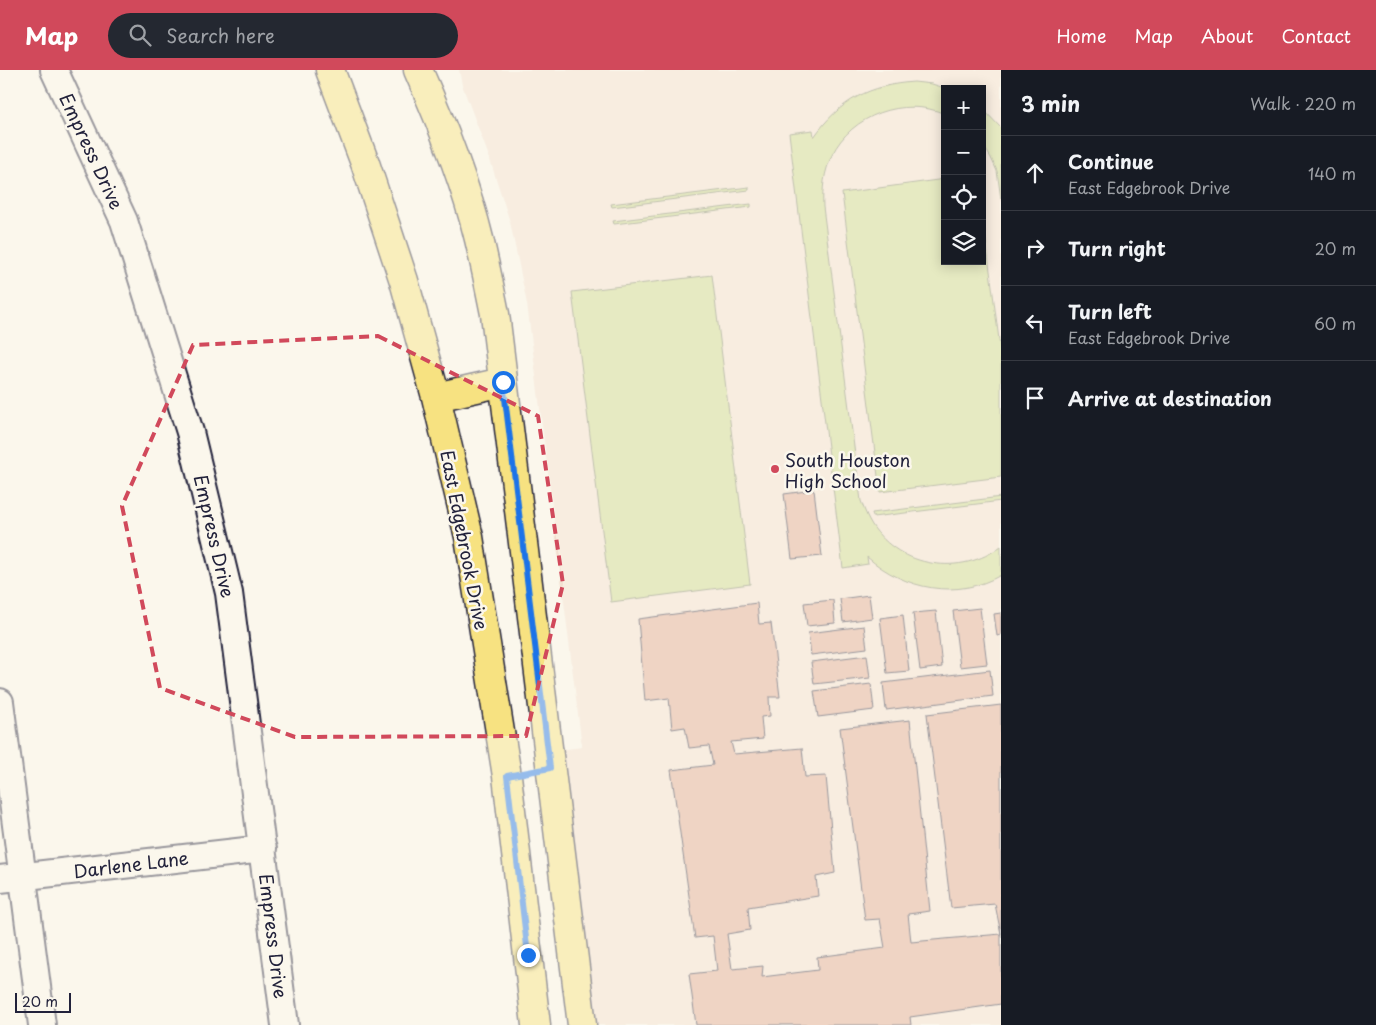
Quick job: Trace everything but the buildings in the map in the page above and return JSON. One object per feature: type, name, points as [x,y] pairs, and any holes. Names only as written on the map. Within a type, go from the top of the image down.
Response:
[{"type":"main road","name":"East Edgebrook Drive","points":[[330,70],[365,163],[404,280],[436,397],[468,537],[507,776],[536,1025]]},
{"type":"main road","points":[[418,70],[445,135],[464,188],[479,238],[495,314],[582,1025]]},
{"type":"main road","points":[[436,397],[503,382]]},
{"type":"main road","points":[[507,776],[550,768]]},
{"type":"street","name":"Empress Drive","points":[[54,70],[124,221],[190,432],[229,593],[285,1025]]},
{"type":"street","points":[[0,702],[12,877],[42,1025]]},
{"type":"street","name":"Darlene Lane","points":[[12,877],[263,849]]},
{"type":"highlighted area","points":[[378,336],[538,416],[563,584],[526,736],[295,737],[160,688],[122,506],[193,345]]},
{"type":"shaded area","name":"South Houston High School","points":[[459,70],[1001,70],[1001,1025],[592,1025],[559,750],[582,747],[527,304],[510,222],[488,154],[462,85]]},
{"type":"green space","points":[[914,82],[941,87],[941,113],[913,107],[880,113],[865,120],[852,129],[841,141],[829,161],[824,181],[823,207],[861,501],[872,525],[884,540],[898,551],[915,559],[932,563],[968,562],[985,556],[1001,546],[1001,575],[984,583],[967,587],[949,589],[914,584],[882,568],[867,557],[868,564],[843,568],[789,133],[813,130],[814,137],[834,113],[845,104],[870,91]]},
{"type":"green space","points":[[986,112],[1001,128],[1001,199],[997,171],[986,150]]},
{"type":"green space","points":[[941,180],[941,265],[986,265],[986,241],[1001,355],[1001,477],[880,492],[842,193]]},
{"type":"green space","points":[[749,187],[749,190],[612,207],[611,204]]},
{"type":"green space","points":[[751,204],[751,207],[614,224],[613,221]]},
{"type":"green space","points":[[712,275],[750,584],[611,602],[572,292]]},
{"type":"green space","points":[[1001,497],[1001,501],[873,517],[872,513]]},
{"type":"place","name":"South Houston High School","points":[[775,469]]},
{"type":"route","points":[[503,382],[550,768],[507,776],[528,955]]}]
